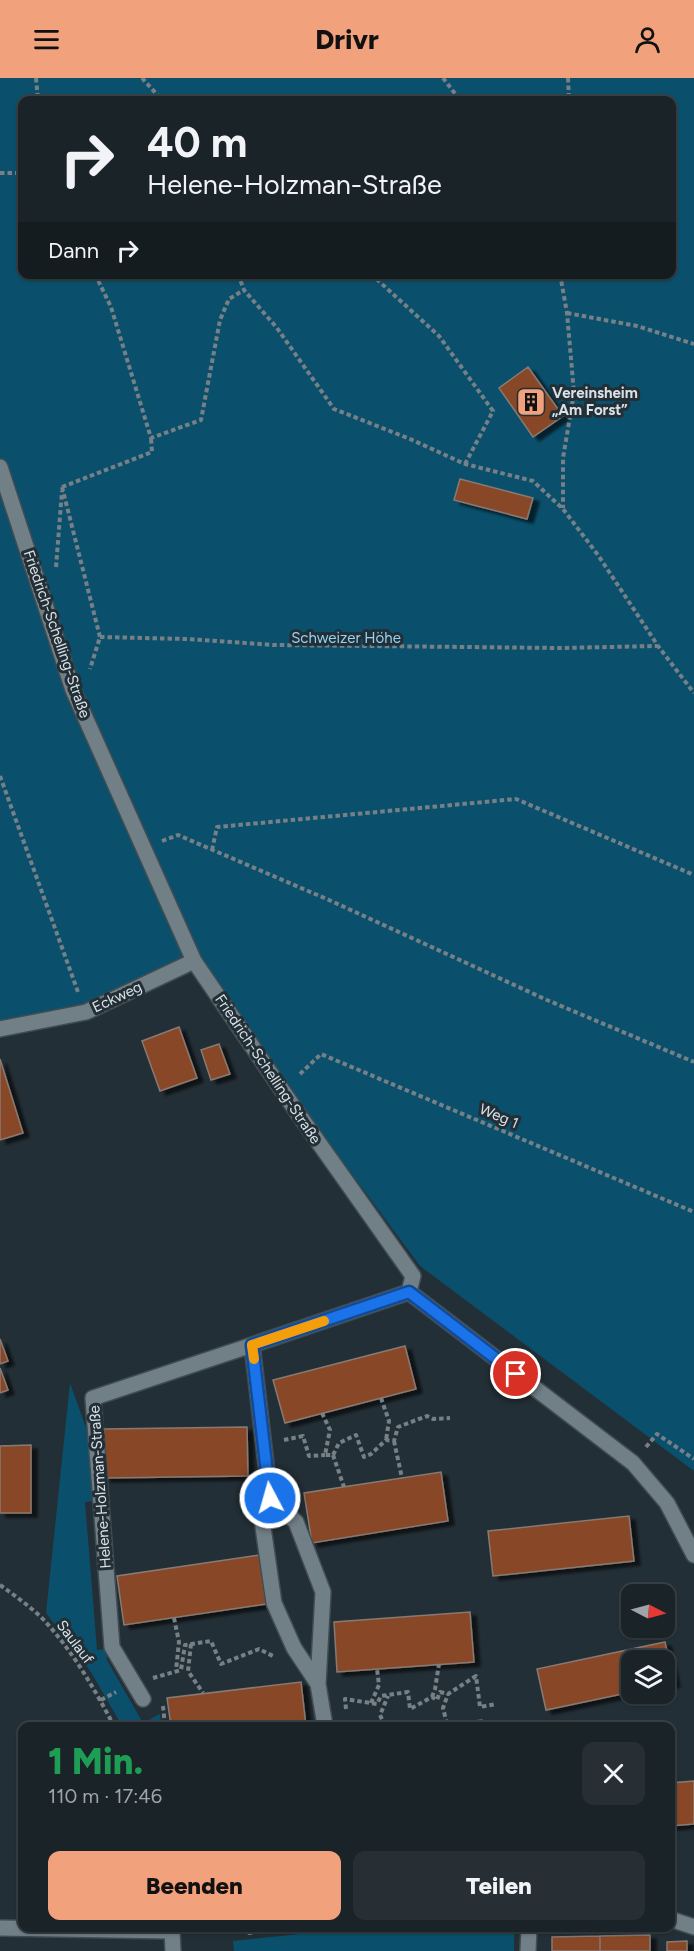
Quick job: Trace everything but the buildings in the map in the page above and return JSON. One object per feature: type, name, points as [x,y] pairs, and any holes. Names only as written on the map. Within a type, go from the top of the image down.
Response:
[{"type":"street","name":"Friedrich-Schelling-Straße","points":[[0,467],[73,690],[194,961],[413,1276],[409,1292]]},
{"type":"street","name":"Eckweg","points":[[0,1029],[86,1012],[194,961]]},
{"type":"street","name":"Helene-Holzman-Straße","points":[[143,1699],[112,1647],[93,1398],[409,1292]]},
{"type":"street","points":[[409,1292],[633,1463],[667,1503],[694,1556]]},
{"type":"street","points":[[252,1345],[270,1498],[263,1527],[274,1603],[294,1648],[318,1684]]},
{"type":"street","points":[[270,1498],[296,1522],[323,1592],[318,1684],[324,1722]]},
{"type":"street","points":[[675,1921],[694,1927]]},
{"type":"street","points":[[0,1928],[18,1928]]},
{"type":"street","points":[[172,1932],[173,1951]]},
{"type":"street","points":[[528,1951],[529,1932]]},
{"type":"path","points":[[36,78],[38,96]]},
{"type":"path","points":[[141,78],[158,96]]},
{"type":"path","points":[[444,78],[457,96]]},
{"type":"path","points":[[568,78],[569,96]]},
{"type":"path","points":[[0,173],[18,173]]},
{"type":"path","points":[[62,487],[152,452],[151,438],[111,307],[97,279]]},
{"type":"path","points":[[240,279],[244,290],[277,328],[334,409],[465,464],[533,482],[563,508],[598,555],[658,646],[694,693]]},
{"type":"path","points":[[376,279],[439,336],[493,411],[465,464]]},
{"type":"path","points":[[561,279],[567,313],[574,393],[563,458],[563,508]]},
{"type":"path","points":[[151,438],[201,420],[220,320],[229,299],[244,290]]},
{"type":"path","points":[[567,313],[637,326],[694,344]]},
{"type":"path","points":[[55,577],[62,487]]},
{"type":"path","points":[[62,487],[100,637],[187,639],[274,645],[560,648],[658,646]]},
{"type":"path","points":[[0,776],[86,1012]]},
{"type":"path","points":[[213,850],[217,827],[516,799],[694,875]]},
{"type":"path","points":[[158,843],[178,835],[694,1062]]},
{"type":"path","name":"Weg 1","points":[[300,1074],[321,1054],[694,1212]]},
{"type":"path","points":[[344,1487],[333,1455],[339,1443],[356,1435],[364,1456],[371,1454],[386,1440],[389,1421],[381,1398]]},
{"type":"path","points":[[322,1413],[330,1430],[325,1455]]},
{"type":"path","points":[[402,1478],[394,1441],[398,1427],[427,1416],[433,1419],[450,1418]]},
{"type":"path","points":[[657,1434],[694,1459]]},
{"type":"path","points":[[286,1440],[303,1436],[309,1456],[333,1455]]},
{"type":"path","points":[[386,1440],[394,1441]]},
{"type":"path","name":"Saulauf","points":[[0,1585],[41,1618],[64,1646],[85,1676],[112,1722]]},
{"type":"path","points":[[174,1618],[178,1642],[176,1671]]},
{"type":"path","points":[[134,1683],[181,1670],[185,1645],[211,1641],[221,1664],[259,1649],[278,1658]]},
{"type":"path","points":[[191,1644],[188,1671],[203,1693]]},
{"type":"path","points":[[345,1699],[377,1704],[381,1696],[408,1692],[410,1709],[432,1697],[439,1664]]},
{"type":"path","points":[[371,1703],[379,1685],[377,1669]]},
{"type":"path","points":[[446,1722],[443,1708],[448,1694],[476,1676],[480,1707],[496,1704]]},
{"type":"path","points":[[432,1697],[437,1700],[440,1692],[448,1694]]},
{"type":"path","points":[[383,1722],[380,1715],[388,1696]]},
{"type":"green space","name":"Schweizer Höhe","points":[[0,78],[694,78],[694,1471],[420,1266],[194,961],[86,1012],[0,1029]]},
{"type":"green space","points":[[70,1383],[89,1436],[94,1501],[85,1502],[97,1650],[106,1649],[107,1660],[142,1722],[120,1722],[91,1672],[46,1613]]},
{"type":"green space","points":[[160,1714],[161,1722],[145,1722]]},
{"type":"green space","points":[[312,1932],[514,1932],[514,1951],[234,1951],[233,1941]]},
{"type":"slow traffic","points":[[254,1359],[252,1345],[324,1321]]},
{"type":"place","name":"Vereinsheim „Am Forst”","points":[[531,402]]},
{"type":"route","points":[[270,1498],[252,1345],[409,1292],[516,1374]]}]
